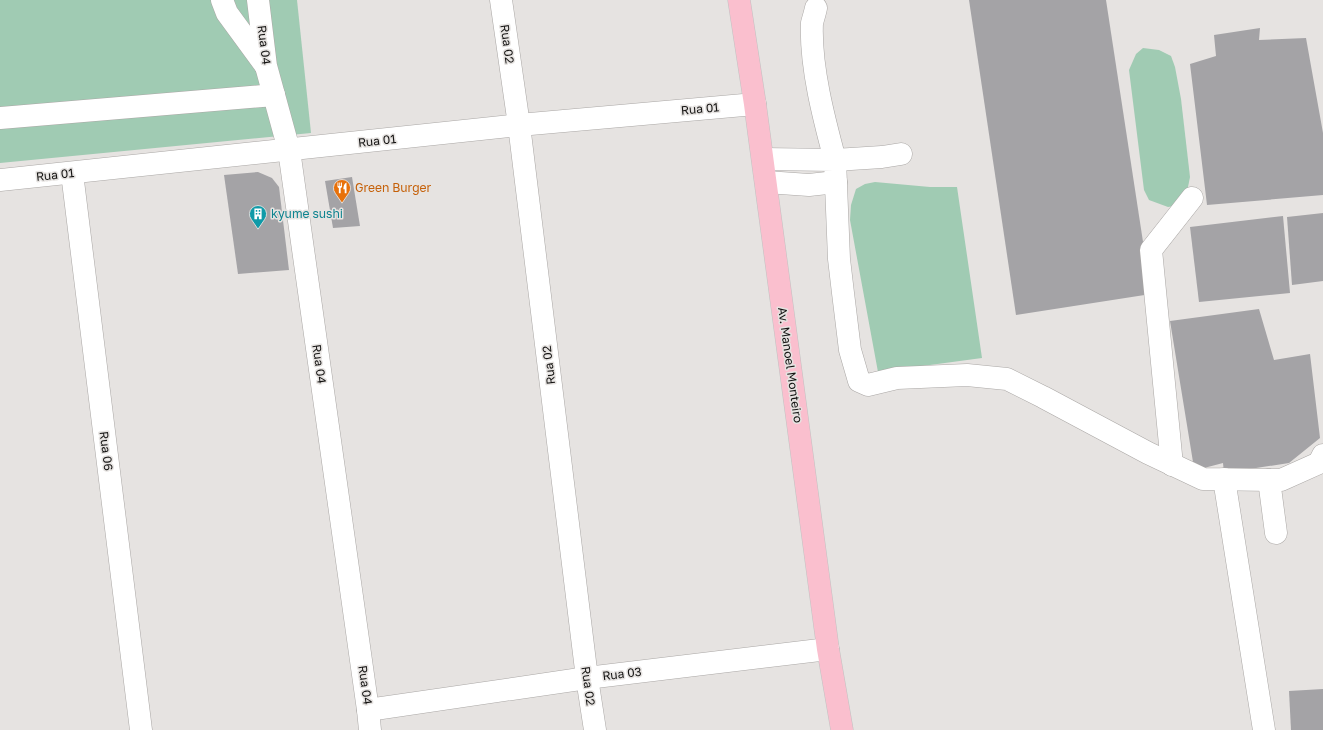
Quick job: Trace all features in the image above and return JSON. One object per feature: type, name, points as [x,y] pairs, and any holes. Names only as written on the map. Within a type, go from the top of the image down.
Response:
[{"type":"main road","name":"Av. Manoel Monteiro","points":[[739,0],[763,160],[828,649],[842,730]]},
{"type":"street","points":[[222,0],[227,13],[266,66]]},
{"type":"street","name":"Rua 04","points":[[258,0],[266,66],[289,150],[369,720]]},
{"type":"street","name":"Rua 02","points":[[501,0],[520,125],[587,678],[595,730]]},
{"type":"street","points":[[816,8],[812,23],[814,63],[825,123],[835,160],[839,259],[850,350],[859,380],[868,384],[897,378],[967,375],[1008,379],[1148,454],[1203,479],[1281,480],[1319,464],[1323,455]]},
{"type":"street","points":[[0,118],[274,95]]},
{"type":"street","name":"Rua 01","points":[[0,180],[520,125],[755,104]]},
{"type":"street","points":[[763,160],[835,160],[882,157],[901,154]]},
{"type":"street","name":"Rua 06","points":[[72,173],[141,730]]},
{"type":"street","points":[[766,182],[809,185],[836,182]]},
{"type":"street","points":[[1172,465],[1151,250],[1192,198]]},
{"type":"street","points":[[1224,479],[1264,730]]},
{"type":"street","points":[[1269,480],[1276,533]]},
{"type":"street","name":"Rua 03","points":[[369,720],[587,678],[828,649]]},
{"type":"green space","points":[[0,0],[297,0],[311,133],[0,163]]},
{"type":"green space","points":[[1143,48],[1159,50],[1171,56],[1175,67],[1181,99],[1190,177],[1187,192],[1174,206],[1168,207],[1149,200],[1144,190],[1129,70],[1136,54]]},
{"type":"green space","points":[[875,182],[930,187],[957,187],[982,358],[878,372],[850,220],[851,205],[856,189],[865,184]]},
{"type":"building","points":[[969,0],[1106,0],[1151,294],[1016,315]]},
{"type":"building","points":[[1260,28],[1259,40],[1306,38],[1323,133],[1323,195],[1207,205],[1190,64],[1216,56],[1214,35]]},
{"type":"building","name":"kyume sushi","points":[[258,172],[272,178],[279,187],[289,270],[238,274],[224,175]]},
{"type":"building","name":"Green Burger","points":[[352,177],[360,226],[333,228],[325,181]]},
{"type":"building","points":[[1323,213],[1323,281],[1292,285],[1287,217]]},
{"type":"building","points":[[1283,216],[1290,293],[1199,302],[1190,227]]},
{"type":"building","points":[[1259,309],[1274,360],[1310,354],[1320,438],[1289,463],[1224,473],[1223,463],[1204,468],[1193,462],[1170,321]]},
{"type":"building","points":[[1323,689],[1323,730],[1291,730],[1289,691]]},
{"type":"place","name":"Green Burger","points":[[342,203]]},
{"type":"place","name":"kyume sushi","points":[[258,229]]}]
